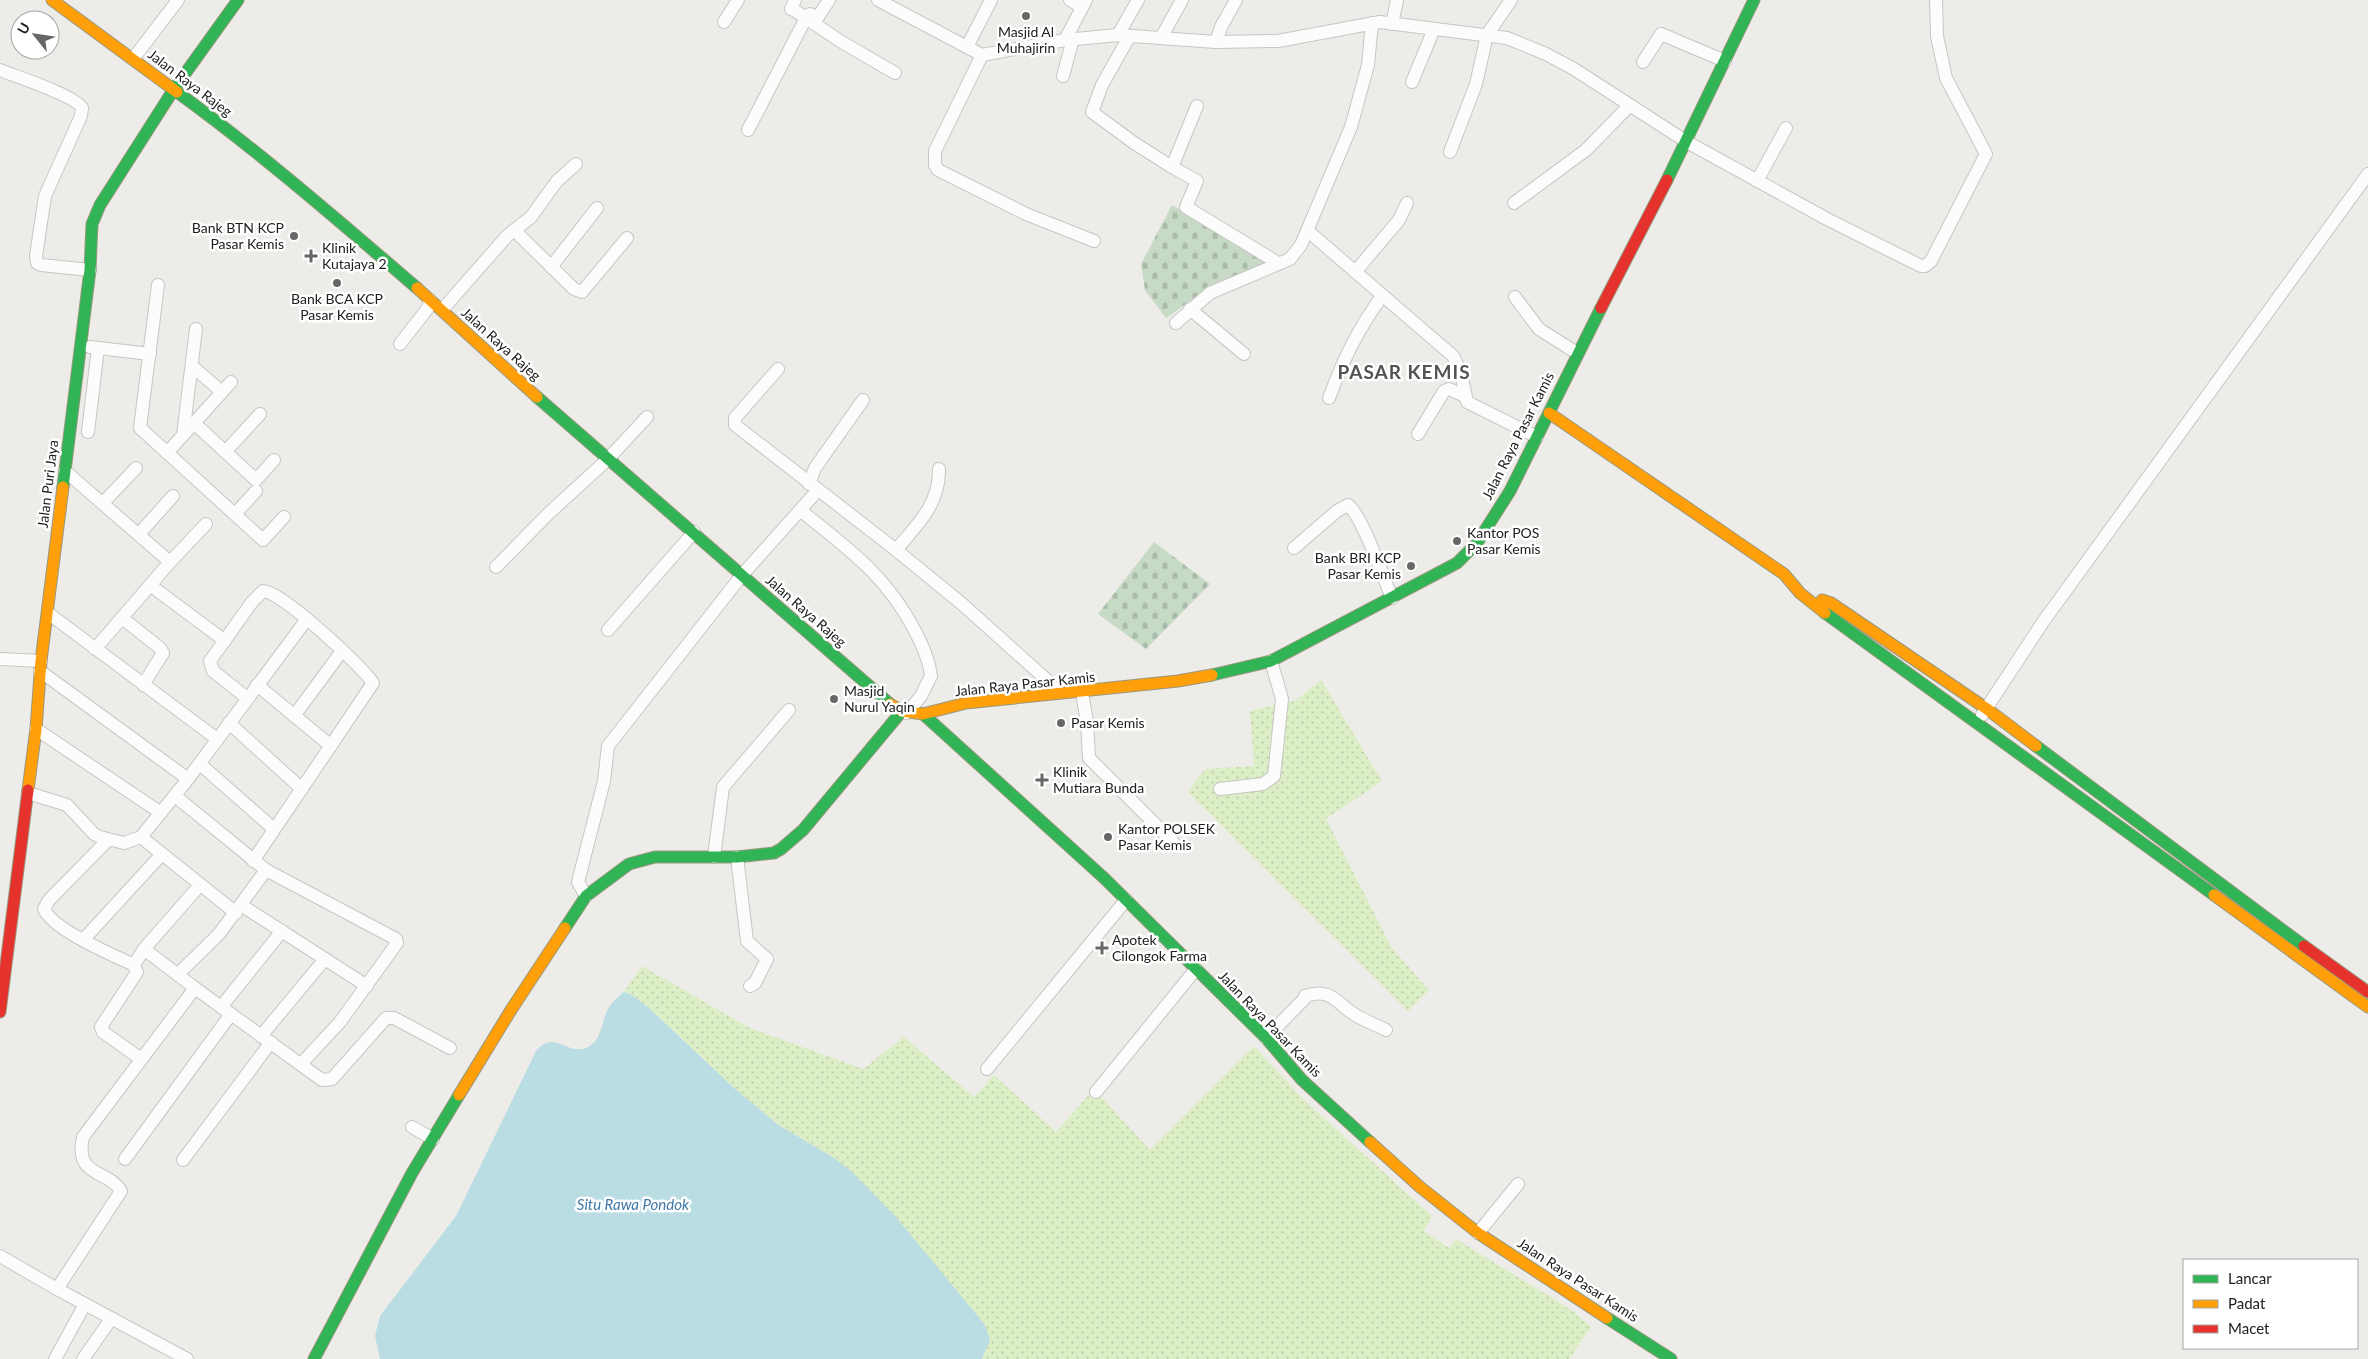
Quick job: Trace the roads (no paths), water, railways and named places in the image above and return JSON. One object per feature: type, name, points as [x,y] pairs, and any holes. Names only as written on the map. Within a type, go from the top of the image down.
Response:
[{"type":"street","name":"Jalan Raya Rajeg","points":[[52,0],[174,89],[273,165],[442,310],[607,460],[794,618],[867,685],[904,712]]},
{"type":"street","points":[[137,62],[178,0]]},
{"type":"street","name":"Jalan Puri Jaya","points":[[0,1012],[36,729],[41,666],[90,270],[92,224],[100,204],[174,89],[238,0]]},
{"type":"street","points":[[724,22],[738,0]]},
{"type":"street","points":[[795,0],[792,8],[805,18],[896,73]]},
{"type":"street","points":[[748,130],[805,18],[810,14],[818,17],[829,0]]},
{"type":"street","points":[[878,0],[982,55],[1069,40],[1124,36],[1216,42],[1278,41],[1372,23],[1507,38],[1546,54],[1630,104],[1687,142],[1757,181],[1915,265],[1925,266],[1931,261],[1986,154],[1946,78],[1937,36],[1936,0]]},
{"type":"street","points":[[1063,76],[1069,40],[1084,3],[1070,0]]},
{"type":"street","points":[[1138,0],[1092,112],[1134,143],[1197,181],[1186,207],[1278,263]]},
{"type":"street","points":[[1161,38],[1182,0]]},
{"type":"street","points":[[1216,42],[1221,27],[1236,0]]},
{"type":"street","points":[[1392,24],[1397,0]]},
{"type":"street","points":[[1450,152],[1476,84],[1487,35],[1511,0]]},
{"type":"street","name":"Jalan Raya Pasar Kamis","points":[[923,714],[966,703],[1058,693],[1082,693],[1178,681],[1252,667],[1271,661],[1457,563],[1467,554],[1510,491],[1577,353],[1687,142],[1754,0]]},
{"type":"street","points":[[967,47],[987,2]]},
{"type":"street","points":[[1176,323],[1210,293],[1290,259],[1295,254],[1308,231],[1351,127],[1368,65],[1372,23]]},
{"type":"street","points":[[1412,82],[1434,29]]},
{"type":"street","points":[[1643,62],[1661,34],[1725,61]]},
{"type":"street","points":[[982,55],[935,151],[935,165],[938,170],[1026,214],[1094,241]]},
{"type":"street","points":[[0,70],[61,94],[76,102],[82,108],[81,116],[49,185],[42,206],[36,256],[38,263],[49,266],[90,270]]},
{"type":"street","points":[[1514,203],[1586,150],[1630,104]]},
{"type":"street","points":[[1172,167],[1197,106]]},
{"type":"street","points":[[1757,181],[1786,128]]},
{"type":"street","points":[[442,310],[507,236],[531,217],[557,181],[576,164]]},
{"type":"street","points":[[1977,722],[2043,622],[2368,174]]},
{"type":"street","points":[[1355,272],[1399,220],[1407,203]]},
{"type":"street","points":[[551,267],[597,208]]},
{"type":"street","points":[[514,230],[574,289],[582,292],[627,238]]},
{"type":"street","points":[[1308,231],[1453,356],[1461,373],[1467,402],[1537,437]]},
{"type":"street","points":[[158,285],[140,428],[263,540],[284,517]]},
{"type":"street","points":[[1330,398],[1352,343],[1382,296]]},
{"type":"street","points":[[1515,297],[1539,329],[1577,353]]},
{"type":"street","points":[[400,344],[428,308],[430,300]]},
{"type":"street","points":[[1190,309],[1244,354]]},
{"type":"street","points":[[184,435],[196,329]]},
{"type":"street","points":[[80,346],[150,354]]},
{"type":"street","points":[[88,432],[98,348]]},
{"type":"street","points":[[192,366],[222,392]]},
{"type":"street","points":[[778,369],[735,418],[734,423],[813,487],[896,550],[968,610],[1048,681],[1058,693]]},
{"type":"street","points":[[167,453],[231,382]]},
{"type":"street","points":[[1418,434],[1444,391],[1449,389],[1465,396]]},
{"type":"street","points":[[586,896],[578,882],[604,781],[608,746],[742,576],[800,510],[813,487],[815,468],[863,400]]},
{"type":"street","points":[[1549,413],[1784,574],[1800,593],[1823,611],[2140,842],[2325,969],[2368,992]]},
{"type":"street","points":[[225,452],[260,414]]},
{"type":"street","points":[[496,567],[548,514],[607,460],[647,417]]},
{"type":"street","points":[[194,424],[256,480],[274,460]]},
{"type":"street","points":[[103,503],[136,468]]},
{"type":"street","points":[[896,550],[931,507],[937,492],[939,469]]},
{"type":"street","points":[[65,471],[170,562]]},
{"type":"street","points":[[235,514],[256,491]]},
{"type":"street","points":[[139,534],[173,496]]},
{"type":"street","points":[[1294,548],[1337,511],[1348,505],[1354,510],[1392,598]]},
{"type":"street","points":[[314,1359],[432,1140],[511,1010],[586,896],[633,862],[663,856],[737,857],[774,853],[791,842],[904,712],[921,696],[931,676],[924,647],[905,612],[871,568],[800,510]]},
{"type":"street","points":[[95,649],[170,562],[206,524]]},
{"type":"street","points":[[608,630],[694,532]]},
{"type":"street","points":[[150,585],[225,641]]},
{"type":"street","points":[[247,698],[211,669],[210,661],[256,596],[263,591],[271,592],[307,619],[364,672],[373,684],[253,861]]},
{"type":"street","points":[[1800,593],[1831,602],[1987,709],[2149,830],[2325,969],[2368,1007]]},
{"type":"street","points":[[48,613],[217,739]]},
{"type":"street","points":[[122,618],[162,651],[162,656],[143,684]]},
{"type":"street","points":[[28,793],[67,806],[94,834],[108,840],[124,843],[142,836],[200,764],[307,619]]},
{"type":"street","points":[[294,716],[342,651]]},
{"type":"street","points":[[0,659],[28,660],[41,666],[188,779]]},
{"type":"street","points":[[1220,789],[1263,784],[1274,776],[1282,699],[1271,661]]},
{"type":"street","points":[[257,685],[331,746]]},
{"type":"street","points":[[1082,693],[1087,722],[1088,758],[1173,842]]},
{"type":"street","points":[[714,857],[723,787],[789,710]]},
{"type":"street","points":[[904,712],[923,714]]},
{"type":"street","name":"Jalan Raya Pasar Kamis","points":[[923,714],[1126,900],[1266,1038],[1302,1080],[1420,1187],[1478,1233],[1671,1359]]},
{"type":"street","points":[[229,723],[302,789]]},
{"type":"street","points":[[36,729],[161,813]]},
{"type":"street","points":[[200,764],[274,830]]},
{"type":"street","points":[[175,796],[266,870],[396,939],[397,943],[340,1022],[301,1064]]},
{"type":"street","points":[[2140,842],[2149,830]]},
{"type":"street","points":[[142,836],[200,885],[239,909],[282,931],[367,986]]},
{"type":"street","points":[[108,840],[49,900],[44,909],[49,916],[83,940],[134,965],[137,972],[101,1027],[103,1032],[141,1059]]},
{"type":"street","points":[[83,940],[162,854]]},
{"type":"street","points":[[737,857],[746,941],[767,959],[756,983],[750,986]]},
{"type":"street","points":[[178,974],[219,934],[266,870]]},
{"type":"street","points":[[134,965],[144,948],[200,885]]},
{"type":"street","points":[[987,1069],[1126,900]]},
{"type":"street","points":[[126,1159],[282,931]]},
{"type":"street","points":[[144,948],[226,1011],[322,1080],[332,1080],[386,1018],[394,1018],[450,1048]]},
{"type":"street","points":[[183,1160],[266,1039],[325,959]]},
{"type":"street","points":[[1096,1092],[1196,969]]},
{"type":"street","points":[[57,1289],[121,1191],[87,1166],[82,1155],[83,1137],[195,988]]},
{"type":"street","points":[[1266,1038],[1305,996],[1318,992],[1330,995],[1355,1015],[1386,1030]]},
{"type":"street","points":[[412,1127],[432,1140]]},
{"type":"street","points":[[1478,1233],[1518,1184]]},
{"type":"street","points":[[0,1256],[187,1359]]},
{"type":"street","points":[[54,1359],[85,1304]]},
{"type":"street","points":[[83,1359],[112,1319]]},
{"type":"water","name":"Situ Rawa Pondok","points":[[624,992],[632,995],[649,1008],[734,1088],[777,1124],[834,1158],[851,1171],[896,1217],[985,1325],[990,1340],[982,1359],[380,1359],[375,1336],[380,1316],[456,1216],[536,1051],[542,1045],[549,1042],[579,1049],[591,1045],[599,1034],[608,1009]]},
{"type":"place","name":"Masjid Al Muhajirin","points":[[1026,16]]},
{"type":"place","name":"Bank BTN KCP Pasar Kemis","points":[[294,236]]},
{"type":"place","name":"Klinik Kutajaya 2","points":[[311,256]]},
{"type":"place","name":"Bank BCA KCP Pasar Kemis","points":[[337,283]]},
{"type":"place","name":"Kantor POS Pasar Kemis","points":[[1457,541]]},
{"type":"place","name":"Bank BRI KCP Pasar Kemis","points":[[1411,566]]},
{"type":"place","name":"Masjid Nurul Yaqin","points":[[834,699]]},
{"type":"place","name":"Pasar Kemis","points":[[1061,723]]},
{"type":"place","name":"Klinik Mutiara Bunda","points":[[1042,780]]},
{"type":"place","name":"Kantor POLSEK Pasar Kemis","points":[[1108,837]]},
{"type":"place","name":"Apotek Cilongok Farma","points":[[1102,948]]},
{"type":"district","name":"PASAR KEMIS","points":[[1404,372]]}]
